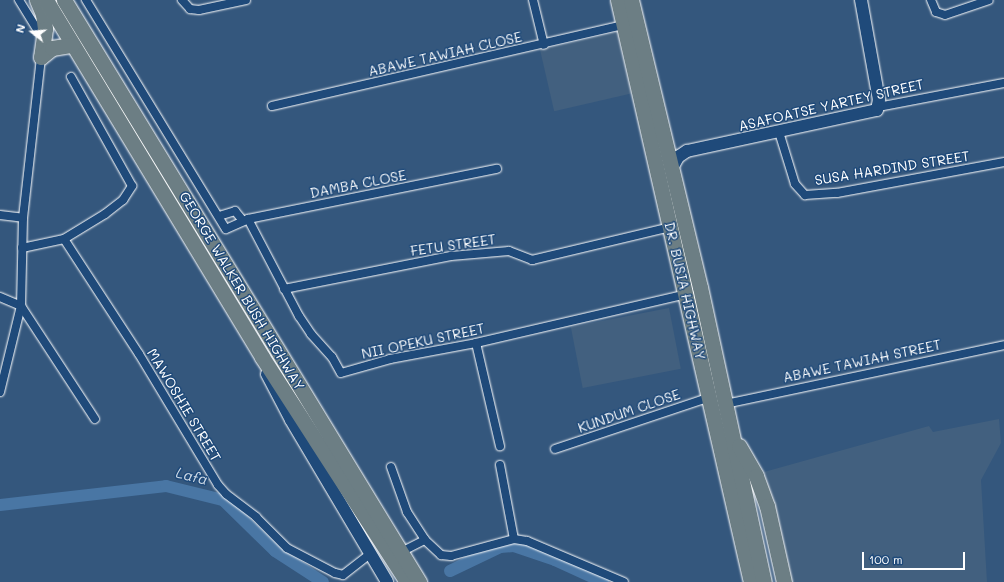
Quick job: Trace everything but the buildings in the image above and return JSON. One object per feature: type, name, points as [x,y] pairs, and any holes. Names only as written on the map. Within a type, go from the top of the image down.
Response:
[{"type":"highway","points":[[37,0],[43,14],[43,40],[41,57]]},
{"type":"highway","name":"GEORGE WALKER BUSH HIGHWAY","points":[[46,0],[262,356],[407,582]]},
{"type":"highway","name":"GEORGE WALKER BUSH HIGHWAY","points":[[64,0],[419,582]]},
{"type":"highway","points":[[74,0],[97,40],[102,60]]},
{"type":"highway","name":"DR. BUSIA HIGHWAY","points":[[618,0],[710,397],[751,582]]},
{"type":"highway","name":"DR. BUSIA HIGHWAY","points":[[631,0],[672,168],[734,441],[764,582]]},
{"type":"highway","points":[[41,57],[52,48],[72,45]]},
{"type":"highway","points":[[734,441],[746,456],[764,498],[784,582]]},
{"type":"highway","points":[[347,487],[398,582]]},
{"type":"highway","points":[[738,523],[742,582]]},
{"type":"highway","points":[[404,558],[426,582]]},
{"type":"street","points":[[19,0],[43,40]]},
{"type":"street","points":[[86,0],[219,216],[235,211],[246,220]]},
{"type":"street","points":[[182,0],[190,9],[199,10],[246,0]]},
{"type":"street","points":[[533,0],[544,45]]},
{"type":"street","points":[[862,0],[879,100],[878,108]]},
{"type":"street","points":[[930,0],[936,12],[944,15],[985,1]]},
{"type":"street","name":"ABAWE TAWIAH CLOSE","points":[[272,106],[544,45],[624,25]]},
{"type":"street","points":[[0,392],[21,306],[23,218],[41,57]]},
{"type":"street","points":[[22,248],[64,239],[105,214],[123,200],[132,186],[71,77]]},
{"type":"street","name":"ASAFOATSE YARTEY STREET","points":[[672,168],[678,157],[687,151],[871,113],[878,108],[1004,83]]},
{"type":"street","name":"SUSA HARDIND STREET","points":[[779,132],[795,184],[806,195],[838,193],[1004,162]]},
{"type":"street","name":"DAMBA CLOSE","points":[[219,216],[226,229],[246,220],[497,169]]},
{"type":"street","points":[[0,215],[23,218]]},
{"type":"street","name":"NII OPEKU STREET","points":[[246,220],[311,334],[332,357],[341,373],[390,359],[476,343],[686,294]]},
{"type":"street","name":"FETU STREET","points":[[284,289],[451,256],[509,250],[532,260],[670,227]]},
{"type":"street","name":"MAWOSHIE STREET","points":[[64,239],[226,494],[256,517],[286,548],[335,573],[343,575],[370,554]]},
{"type":"street","points":[[0,297],[21,306],[95,419]]},
{"type":"street","points":[[476,343],[500,446]]},
{"type":"street","name":"ABAWE TAWIAH STREET","points":[[725,404],[1004,345]]},
{"type":"street","name":"GEORGE WALKER BUSH HIGHWAY","points":[[262,356],[275,392],[387,582]]},
{"type":"street","name":"KUNDUM CLOSE","points":[[555,449],[710,397]]},
{"type":"street","points":[[500,465],[514,539]]},
{"type":"street","points":[[391,467],[407,512],[425,540],[446,557],[514,539],[526,541],[624,582]]},
{"type":"street","points":[[404,558],[425,540]]},
{"type":"shaded area","points":[[617,32],[631,93],[554,111],[540,50]]},
{"type":"shaded area","points":[[669,308],[681,369],[583,388],[571,327]]},
{"type":"shaded area","points":[[999,419],[1001,443],[981,480],[987,582],[790,582],[764,472],[929,426],[933,432]]},
{"type":"waterway","name":"Lafa","points":[[0,505],[166,486],[223,500],[275,551],[323,582]]},
{"type":"waterway","points":[[450,571],[500,547],[514,546],[555,560],[603,582]]}]
